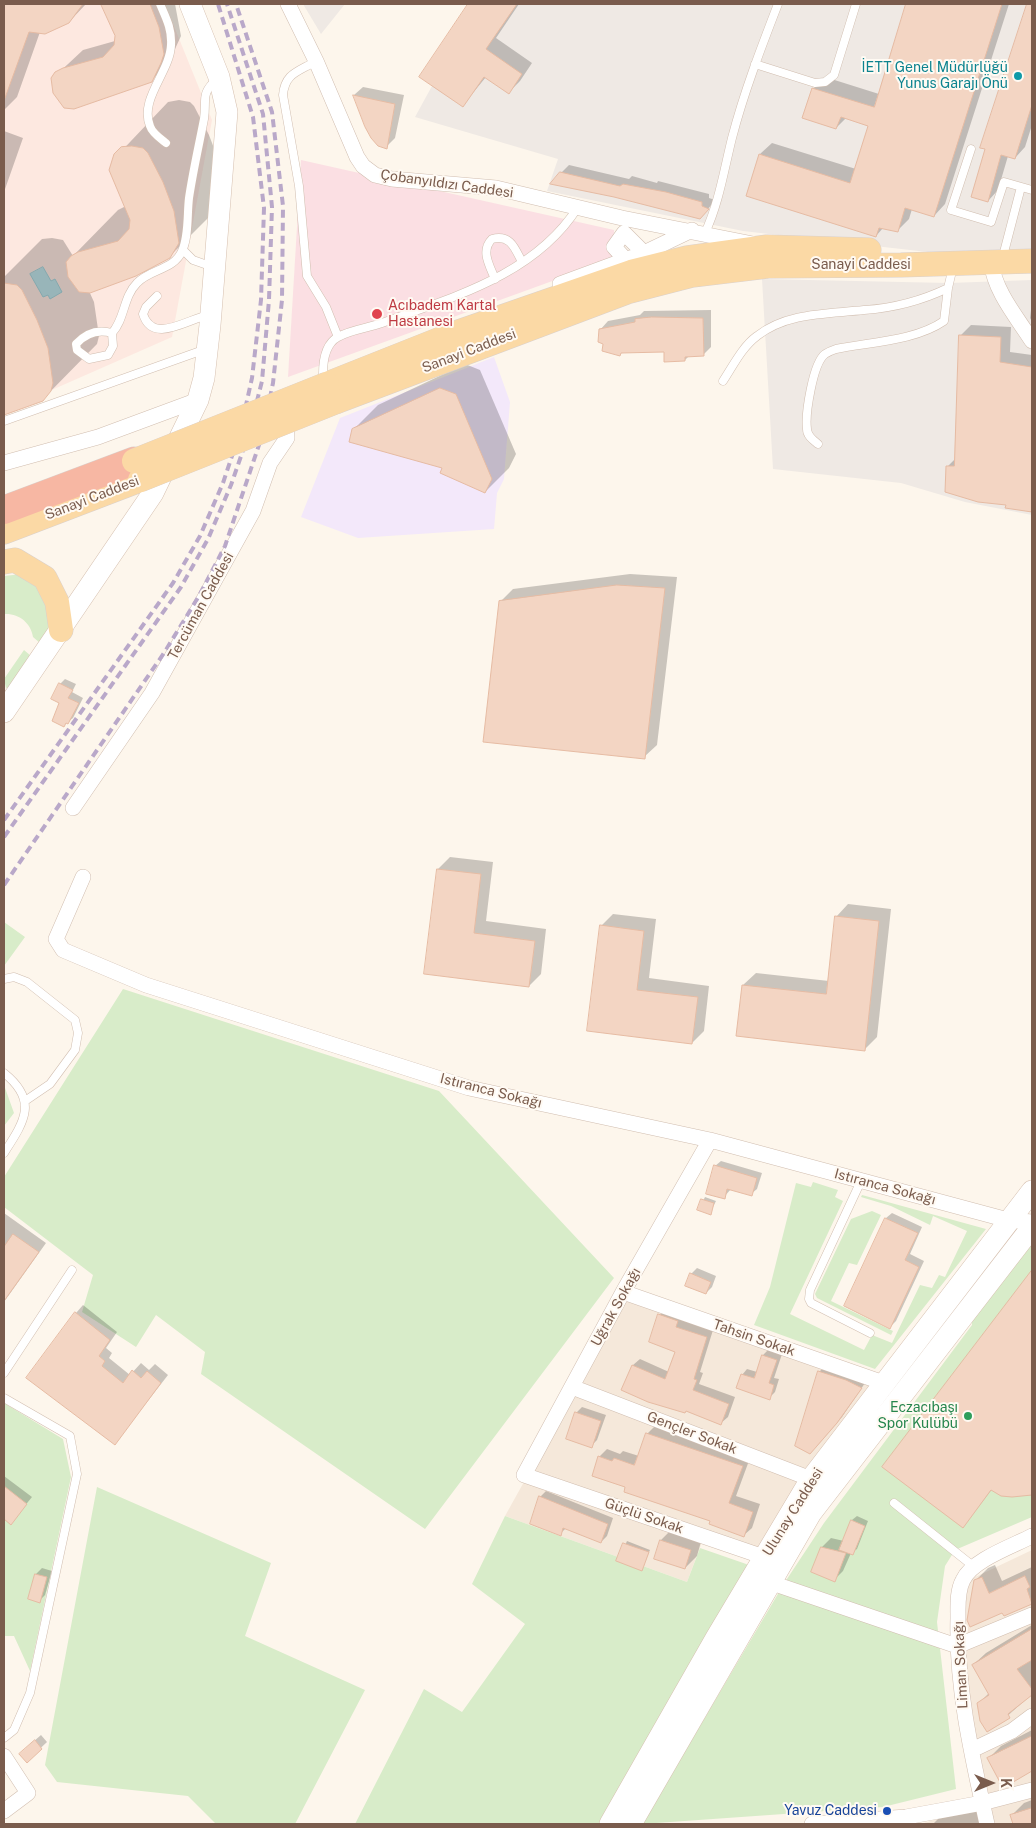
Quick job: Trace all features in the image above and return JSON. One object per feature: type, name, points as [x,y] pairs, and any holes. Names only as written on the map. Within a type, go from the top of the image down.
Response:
[{"type":"highway","points":[[4,492],[74,469],[137,470]]},
{"type":"highway","points":[[4,510],[137,470]]},
{"type":"main road","name":"Sanayi Caddesi","points":[[736,260],[767,247],[902,251],[954,263]]},
{"type":"main road","name":"Sanayi Caddesi","points":[[4,532],[137,470],[458,332],[631,272],[687,258],[736,260],[768,266],[1032,261]]},
{"type":"main road","points":[[4,562],[15,560],[45,578],[57,602],[61,630]]},
{"type":"street","points":[[4,712],[153,493],[198,400],[211,314],[226,112],[219,77],[190,4]]},
{"type":"street","name":"Çobanyıldızı Caddesi","points":[[288,4],[316,61],[357,158],[363,166],[375,175],[392,179],[496,188],[767,247]]},
{"type":"street","points":[[329,386],[626,260],[699,232],[736,260]]},
{"type":"street","points":[[626,260],[614,247],[624,233],[644,253]]},
{"type":"street","points":[[996,262],[992,274],[999,291],[1032,341]]},
{"type":"street","name":"Tercüman Caddesi","points":[[73,808],[152,693],[253,511],[270,463],[287,438],[284,389],[329,386]]},
{"type":"street","points":[[4,463],[98,437],[198,400]]},
{"type":"street","name":"Istıranca Sokağı","points":[[83,877],[56,939],[63,950],[146,985],[470,1088],[710,1140],[1008,1220]]},
{"type":"street","name":"Uğrak Sokağı","points":[[524,1476],[623,1292],[710,1140]]},
{"type":"street","name":"Ulunay Caddesi","points":[[610,1824],[716,1638],[811,1479],[1032,1191]]},
{"type":"street","points":[[1008,1220],[1032,1222]]},
{"type":"street","name":"Ulunay Caddesi","points":[[631,1824],[811,1513],[1032,1227]]},
{"type":"street","name":"Tahsin Sokak","points":[[623,1292],[884,1383]]},
{"type":"street","name":"Gençler Sokak","points":[[572,1386],[811,1479]]},
{"type":"street","name":"Güçlü Sokak","points":[[524,1476],[764,1557]]},
{"type":"street","points":[[973,1566],[1032,1536]]},
{"type":"street","name":"Liman Sokağı","points":[[973,1566],[963,1580],[959,1597],[957,1646],[964,1715],[987,1824]]},
{"type":"street","points":[[770,1582],[957,1646],[1032,1615]]},
{"type":"street","points":[[972,1750],[1012,1731],[1032,1716]]},
{"type":"street","points":[[4,1756],[28,1793],[4,1811]]},
{"type":"street","points":[[812,1824],[906,1817],[982,1803],[1032,1790]]},
{"type":"lane","points":[[160,4],[169,24],[171,45],[167,62],[148,111],[150,127],[166,143]]},
{"type":"lane","points":[[699,232],[715,213],[733,136],[755,64],[778,4]]},
{"type":"lane","points":[[755,64],[815,83],[825,82],[834,75],[856,4]]},
{"type":"lane","points":[[316,61],[289,76],[284,84],[283,95],[299,186],[307,276],[326,307],[338,337]]},
{"type":"lane","points":[[112,334],[99,332],[86,335],[76,344],[77,350],[89,359],[105,357],[113,346],[112,334],[118,327],[129,295],[136,283],[146,276],[169,266],[183,250],[193,170],[205,110],[204,97],[207,88],[219,77]]},
{"type":"lane","points":[[972,148],[951,210],[991,222],[1004,182],[1032,190]]},
{"type":"lane","points":[[996,262],[1003,249],[1021,187]]},
{"type":"lane","points":[[329,386],[323,361],[326,351],[338,337],[432,305],[495,279],[554,239],[578,207]]},
{"type":"lane","points":[[495,279],[486,256],[487,245],[492,239],[503,238],[512,242],[522,262]]},
{"type":"lane","points":[[183,250],[193,260],[214,268]]},
{"type":"lane","points":[[818,444],[811,439],[806,430],[808,405],[818,364],[824,354],[836,349],[917,335],[934,328],[944,321],[948,288],[954,263]]},
{"type":"lane","points":[[723,382],[741,353],[758,335],[785,322],[811,315],[904,305],[948,288]]},
{"type":"lane","points":[[157,296],[146,307],[143,314],[148,324],[155,329],[171,328],[199,316],[211,314]]},
{"type":"lane","points":[[4,421],[207,348]]},
{"type":"lane","points":[[4,979],[14,977],[27,982],[74,1020],[78,1033],[75,1050],[50,1084],[24,1101]]},
{"type":"lane","points":[[4,1073],[19,1087],[24,1101],[23,1124],[4,1153]]},
{"type":"lane","points":[[861,1181],[810,1290],[809,1299],[811,1303],[870,1333]]},
{"type":"lane","points":[[4,1373],[72,1270]]},
{"type":"lane","points":[[4,1398],[70,1436],[76,1474],[30,1693],[14,1730],[4,1738]]},
{"type":"lane","points":[[894,1503],[973,1566]]},
{"type":"shaded area","points":[[4,4],[165,4],[212,120],[172,337],[4,411]]},
{"type":"shaded area","points":[[303,4],[345,4],[321,34]]},
{"type":"shaded area","points":[[477,4],[1032,4],[1032,252],[954,255],[743,231],[547,191],[558,159],[415,117]]},
{"type":"shaded area","name":"Acıbadem Kartal Hastanesi","points":[[301,160],[614,230],[613,259],[288,377]]},
{"type":"shaded area","points":[[762,279],[949,283],[1032,280],[1032,515],[965,502],[901,483],[773,469]]},
{"type":"shaded area","points":[[494,357],[510,402],[504,479],[497,493],[494,529],[358,538],[301,517],[340,418]]},
{"type":"shaded area","points":[[628,1295],[873,1382],[759,1553],[705,1534],[687,1582],[505,1516]]},
{"type":"shaded area","points":[[1032,1550],[1032,1824],[921,1824],[979,1806],[958,1604],[971,1579]]},
{"type":"green space","points":[[22,574],[42,588],[51,628],[40,643],[33,637],[27,623],[15,615],[4,614],[4,576]]},
{"type":"green space","points":[[24,650],[31,656],[9,687],[6,688],[4,679]]},
{"type":"green space","points":[[4,922],[25,937],[4,966]]},
{"type":"green space","points":[[123,989],[439,1091],[614,1278],[425,1529],[201,1374],[205,1352],[156,1315],[136,1347],[82,1312],[93,1275],[4,1207],[4,1177]]},
{"type":"green space","points":[[4,1085],[14,1113],[4,1126]]},
{"type":"green space","points":[[813,1182],[838,1190],[835,1197],[843,1201],[790,1314],[864,1350],[872,1335],[892,1343],[920,1285],[932,1288],[939,1275],[945,1277],[967,1231],[933,1216],[930,1225],[891,1206],[861,1197],[862,1195],[986,1229],[875,1369],[754,1325],[770,1287],[796,1183],[811,1187]]},
{"type":"green space","points":[[872,1211],[881,1215],[857,1265],[849,1263],[831,1301],[893,1331],[891,1335],[817,1298],[815,1294],[851,1219]]},
{"type":"green space","points":[[1032,1244],[1032,1517],[955,1550],[945,1566],[937,1622],[956,1789],[883,1807],[642,1824],[785,1582],[824,1523],[972,1325],[972,1319]]},
{"type":"green space","points":[[4,1403],[63,1439],[71,1477],[30,1671],[14,1636],[4,1636]]},
{"type":"green space","points":[[97,1487],[271,1563],[245,1636],[365,1690],[295,1824],[216,1824],[188,1796],[57,1782],[45,1765]]},
{"type":"green space","points":[[505,1516],[687,1582],[700,1548],[749,1565],[602,1824],[355,1824],[424,1689],[462,1712],[525,1624],[472,1584]]},
{"type":"water","points":[[43,267],[51,281],[55,279],[62,292],[50,299],[48,295],[43,297],[30,274]]},
{"type":"building","points":[[4,4],[83,4],[69,23],[45,34],[29,32],[5,98]]},
{"type":"building","points":[[101,4],[150,4],[159,27],[164,54],[161,63],[152,82],[74,109],[64,108],[53,93],[51,78],[55,72],[103,57],[114,45],[115,36]]},
{"type":"building","points":[[468,4],[517,4],[486,49],[522,74],[509,94],[484,77],[463,107],[419,77]]},
{"type":"building","points":[[906,4],[1002,4],[934,217],[905,208],[898,232],[879,228],[876,237],[746,196],[759,154],[850,183],[868,126],[841,117],[836,129],[802,118],[812,88],[874,107]]},
{"type":"building","name":"İETT Genel Müdürlüğü Yunus Garajı Önü","points":[[1027,4],[1032,4],[1032,105],[1015,159],[1001,155],[988,202],[971,197],[985,149],[980,148]]},
{"type":"building","points":[[353,95],[395,104],[387,149],[378,146],[371,138]]},
{"type":"building","points":[[121,147],[143,148],[148,153],[163,182],[174,211],[179,243],[170,258],[136,276],[90,293],[79,292],[68,277],[66,262],[78,252],[118,241],[129,229],[130,220],[109,170],[114,154]]},
{"type":"building","points":[[560,172],[620,186],[623,184],[666,192],[702,202],[702,206],[709,209],[700,219],[614,197],[550,184]]},
{"type":"building","points":[[4,283],[17,285],[22,290],[37,320],[48,348],[53,383],[51,391],[43,401],[4,415]]},
{"type":"building","points":[[652,317],[703,318],[704,356],[685,357],[685,361],[664,362],[664,352],[621,353],[620,356],[602,351],[603,344],[598,342],[599,329],[635,322],[635,319]]},
{"type":"building","points":[[959,335],[1001,337],[1000,362],[1032,367],[1032,512],[1005,508],[1006,505],[978,502],[945,492],[946,466],[954,466]]},
{"type":"building","points":[[440,388],[456,394],[492,479],[485,493],[440,473],[442,468],[349,442],[352,429]]},
{"type":"building","points":[[617,585],[665,588],[645,759],[483,742],[499,601]]},
{"type":"building","points":[[59,683],[73,690],[68,698],[79,703],[68,724],[66,723],[64,727],[52,721],[59,703],[51,699]]},
{"type":"building","points":[[437,869],[481,874],[474,933],[535,941],[529,987],[424,974]]},
{"type":"building","points":[[835,916],[879,921],[865,1051],[736,1036],[742,985],[826,994]]},
{"type":"building","points":[[600,925],[644,931],[637,990],[698,997],[692,1044],[587,1031]]},
{"type":"building","points":[[714,1165],[757,1178],[752,1196],[727,1189],[725,1199],[706,1194]]},
{"type":"building","points":[[701,1199],[714,1203],[711,1215],[697,1210]]},
{"type":"building","points":[[885,1218],[918,1233],[905,1260],[919,1267],[890,1329],[844,1306]]},
{"type":"building","points":[[13,1234],[39,1252],[4,1301],[4,1247]]},
{"type":"building","name":"Eczacıbaşı Spor Kulübü","points":[[1032,1270],[1032,1495],[1001,1496],[991,1490],[963,1528],[882,1467]]},
{"type":"building","points":[[690,1273],[711,1282],[706,1294],[685,1286]]},
{"type":"building","points":[[75,1312],[110,1340],[99,1356],[105,1361],[102,1366],[123,1383],[132,1370],[141,1378],[147,1371],[161,1383],[115,1445],[26,1378]]},
{"type":"building","points":[[658,1314],[678,1321],[676,1327],[707,1337],[694,1379],[697,1380],[693,1390],[729,1404],[721,1425],[686,1411],[685,1413],[648,1402],[621,1390],[632,1365],[665,1379],[675,1352],[649,1342]]},
{"type":"building","points":[[762,1355],[777,1360],[769,1383],[774,1385],[770,1400],[736,1388],[741,1374],[754,1378]]},
{"type":"building","points":[[818,1371],[846,1380],[862,1388],[837,1423],[810,1454],[795,1446]]},
{"type":"building","points":[[575,1412],[601,1421],[592,1448],[566,1439]]},
{"type":"building","points":[[646,1433],[743,1466],[729,1503],[753,1512],[744,1537],[709,1524],[710,1521],[624,1492],[625,1487],[592,1476],[598,1456],[612,1461],[614,1458],[634,1465]]},
{"type":"building","points":[[4,1486],[27,1504],[11,1525],[4,1519]]},
{"type":"building","points":[[539,1496],[608,1524],[601,1543],[563,1528],[561,1536],[530,1524]]},
{"type":"building","points":[[851,1520],[865,1526],[853,1555],[839,1550]]},
{"type":"building","points":[[660,1540],[691,1550],[685,1569],[654,1559]]},
{"type":"building","points":[[623,1543],[649,1552],[642,1571],[616,1561]]},
{"type":"building","points":[[821,1547],[846,1553],[835,1582],[811,1572]]},
{"type":"building","points":[[35,1574],[47,1577],[40,1603],[28,1599]]},
{"type":"building","points":[[1025,1576],[1030,1587],[1027,1589],[1032,1604],[1004,1616],[1002,1613],[970,1627],[967,1620],[974,1580],[982,1577],[989,1593]]},
{"type":"building","points":[[1032,1629],[1032,1660],[1017,1669],[1032,1689],[1032,1695],[1008,1714],[1010,1718],[987,1732],[980,1721],[977,1703],[989,1695],[972,1665]]},
{"type":"building","points":[[1032,1736],[1032,1771],[1003,1788],[987,1758]]},
{"type":"building","points":[[35,1740],[42,1749],[27,1763],[19,1754]]},
{"type":"building","points":[[1032,1808],[1032,1824],[1013,1824],[1010,1815]]},
{"type":"railway","points":[[4,820],[173,583],[200,536],[223,483],[240,432],[252,378],[261,300],[264,208],[253,117],[218,4]]},
{"type":"railway","points":[[4,837],[181,587],[208,539],[231,485],[249,433],[262,381],[269,300],[272,207],[263,114],[227,4]]},
{"type":"railway","points":[[4,885],[164,653],[199,596],[225,546],[262,436],[273,383],[282,300],[283,206],[272,112],[236,4]]},
{"type":"place","name":"İETT Genel Müdürlüğü Yunus Garajı Önü","points":[[1018,76]]},
{"type":"place","name":"Acıbadem Kartal Hastanesi","points":[[377,314]]},
{"type":"place","name":"Eczacıbaşı Spor Kulübü","points":[[968,1416]]},
{"type":"place","name":"Yavuz Caddesi̇","points":[[887,1811]]}]
